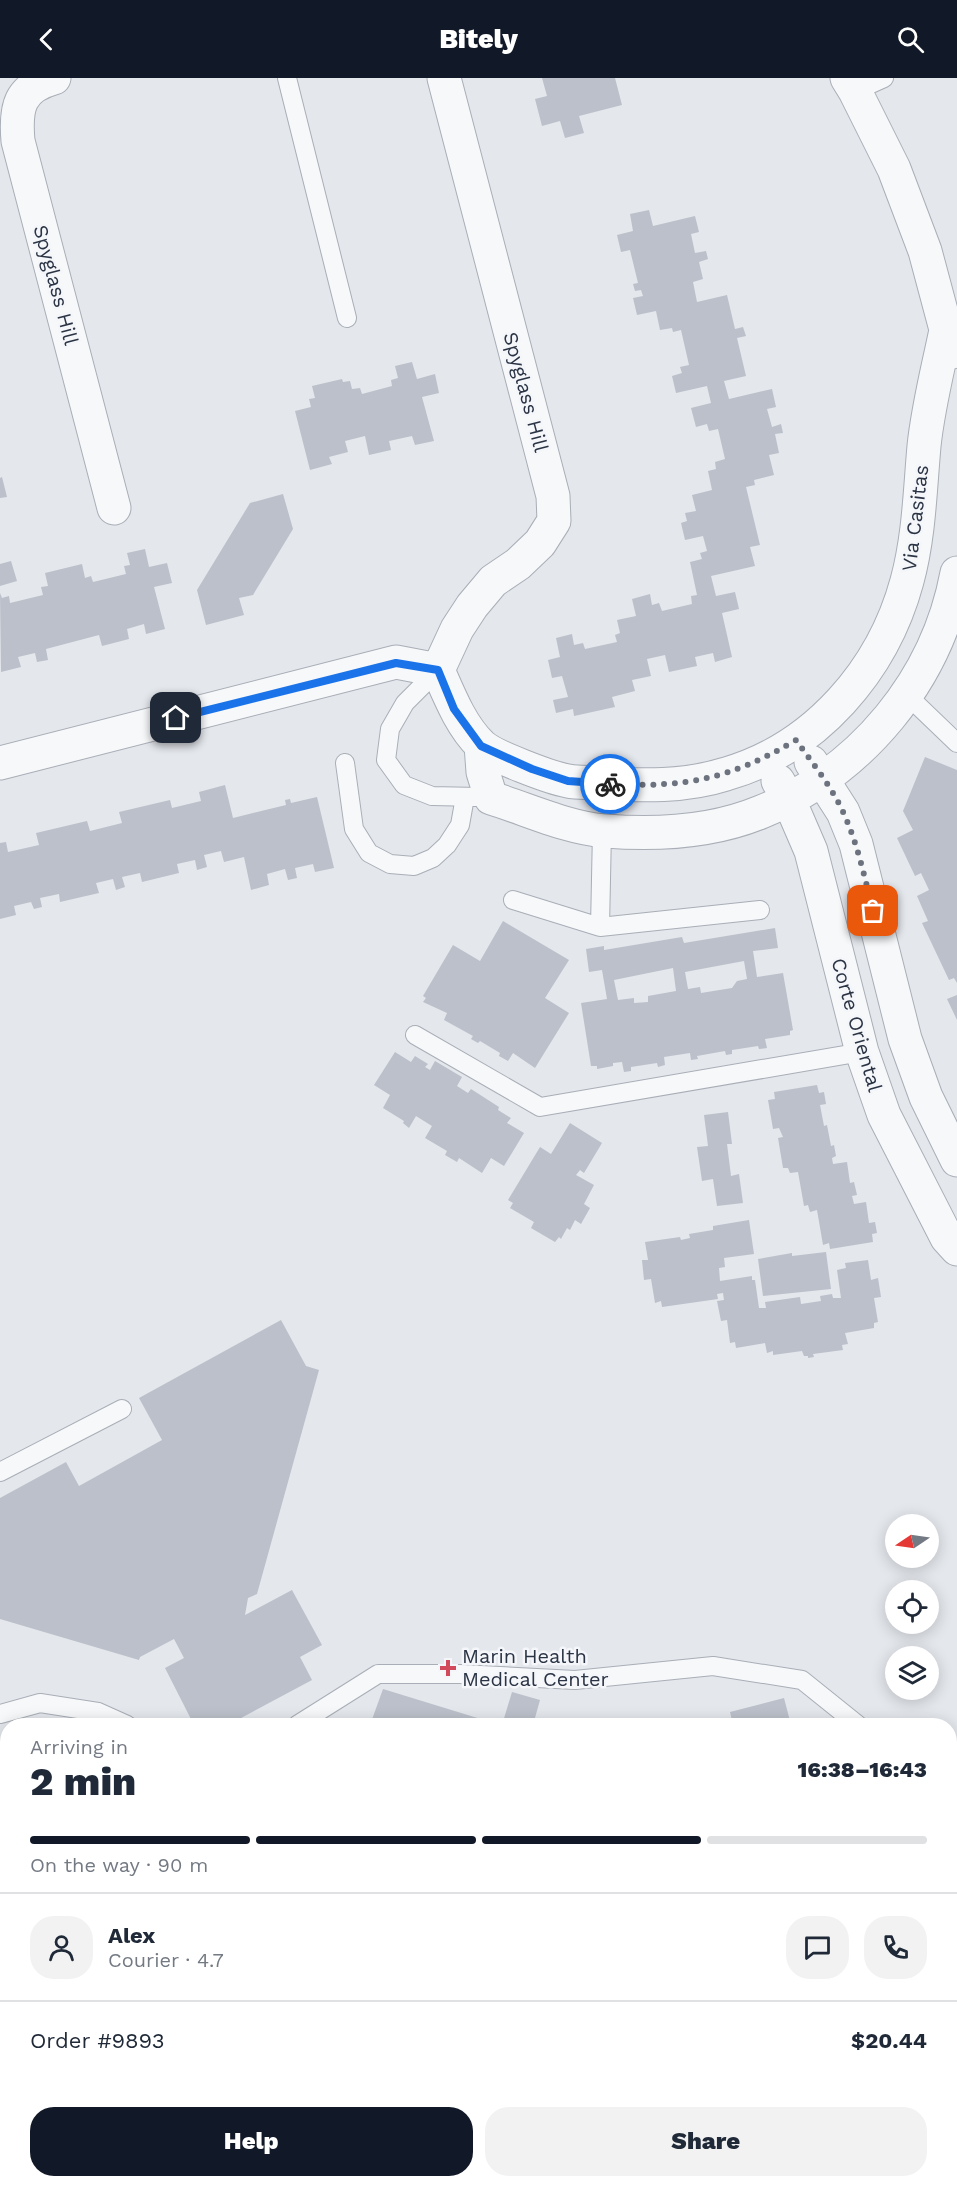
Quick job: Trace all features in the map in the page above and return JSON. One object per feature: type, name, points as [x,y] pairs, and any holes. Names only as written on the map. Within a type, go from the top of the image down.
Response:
[{"type":"street","name":"Spyglass Hill","points":[[54,78],[30,88],[21,100],[17,114],[18,141],[114,508]]},
{"type":"street","name":"Spyglass Hill","points":[[438,670],[457,629],[472,606],[493,581],[518,564],[540,543],[554,521],[553,496],[444,78]]},
{"type":"street","name":"Via Casitas","points":[[862,82],[925,251],[957,370]]},
{"type":"street","name":"Via Casitas","points":[[765,759],[819,723],[842,701],[868,668],[888,632],[903,591],[919,519],[926,434],[946,330]]},
{"type":"street","points":[[481,746],[483,772],[478,797],[602,831],[648,833],[688,830],[734,821],[760,813],[789,800],[824,778],[851,758],[877,733],[907,695],[931,652],[953,594],[957,573]]},
{"type":"street","points":[[0,763],[396,663],[438,670],[454,709],[481,746],[532,769],[568,781],[638,785],[682,783],[726,775],[765,759]]},
{"type":"street","points":[[796,740],[824,778],[843,812],[856,844],[905,1039],[926,1097],[957,1160]]},
{"type":"street","name":"Corte Oriental","points":[[765,759],[789,800],[811,851],[862,1052],[888,1125],[947,1238],[957,1249]]},
{"type":"lane","points":[[287,78],[347,318]]},
{"type":"lane","points":[[438,670],[405,703],[390,729],[387,760],[404,785],[432,796],[478,797]]},
{"type":"lane","points":[[907,695],[957,743]]},
{"type":"lane","points":[[345,763],[354,829],[369,853],[390,864],[414,866],[433,858],[447,845],[478,797]]},
{"type":"lane","points":[[600,927],[602,831]]},
{"type":"lane","points":[[513,900],[600,927],[760,910]]},
{"type":"lane","points":[[415,1035],[540,1107],[862,1052]]},
{"type":"lane","points":[[0,1472],[122,1409]]},
{"type":"lane","points":[[308,1718],[378,1674],[460,1674],[575,1680],[713,1666],[802,1680],[849,1718]]},
{"type":"lane","points":[[0,1714],[40,1703],[98,1712],[111,1718]]},
{"type":"building","points":[[542,78],[615,78],[622,105],[579,116],[584,133],[565,138],[560,121],[542,126],[535,99],[547,96]]},
{"type":"building","points":[[649,210],[653,226],[695,216],[699,232],[691,234],[695,253],[706,251],[708,259],[699,262],[703,279],[693,282],[697,302],[727,295],[735,329],[743,327],[746,336],[737,338],[746,376],[724,381],[729,399],[772,389],[776,407],[767,409],[772,427],[781,424],[783,433],[775,434],[779,453],[769,455],[774,475],[754,480],[755,485],[746,487],[760,545],[750,547],[755,566],[711,576],[716,596],[735,592],[739,609],[722,613],[732,657],[715,662],[713,653],[695,657],[697,666],[669,672],[665,655],[647,659],[651,676],[632,680],[635,691],[612,697],[615,707],[574,716],[573,709],[556,713],[553,700],[568,697],[562,676],[552,678],[548,660],[560,657],[556,638],[572,634],[574,645],[583,643],[585,649],[617,642],[615,635],[620,633],[617,620],[636,616],[632,599],[650,594],[652,605],[659,603],[662,611],[692,604],[691,596],[697,595],[690,562],[702,559],[700,553],[707,551],[703,536],[685,540],[681,523],[687,521],[685,513],[696,511],[692,495],[712,490],[708,471],[716,469],[715,462],[725,459],[718,429],[709,431],[707,424],[696,427],[691,408],[711,403],[707,386],[676,393],[672,376],[682,373],[680,367],[689,365],[681,330],[673,332],[672,328],[660,330],[656,311],[637,315],[633,298],[643,296],[641,290],[635,291],[633,284],[638,283],[630,250],[621,252],[617,235],[633,231],[630,214]]},
{"type":"building","points":[[412,362],[417,379],[435,374],[439,393],[422,397],[434,441],[415,445],[412,436],[389,441],[391,450],[369,455],[365,436],[345,441],[348,452],[329,457],[332,464],[310,470],[295,411],[311,407],[309,399],[315,398],[312,386],[342,379],[343,382],[350,381],[352,389],[360,388],[362,394],[392,386],[391,380],[398,378],[395,366]]},
{"type":"building","points":[[2,477],[7,497],[0,498],[0,478]]},
{"type":"building","points":[[283,494],[293,529],[253,595],[239,598],[244,615],[206,625],[197,590],[250,503]]},
{"type":"building","points":[[145,549],[149,567],[167,563],[172,583],[154,587],[165,629],[146,634],[144,624],[127,629],[129,639],[102,646],[99,635],[46,649],[48,660],[37,662],[35,653],[18,657],[21,667],[1,672],[0,593],[2,598],[9,596],[10,603],[43,595],[41,587],[48,586],[45,573],[82,564],[85,578],[91,576],[93,582],[126,574],[124,566],[130,565],[127,553]]},
{"type":"building","points":[[11,561],[17,581],[0,586],[0,564]]},
{"type":"building","points":[[925,757],[957,770],[957,983],[954,978],[949,980],[922,923],[928,921],[917,896],[929,890],[921,873],[915,876],[897,838],[913,830],[903,811]]},
{"type":"building","points":[[225,785],[233,818],[286,805],[285,800],[290,799],[291,803],[317,797],[334,868],[315,872],[313,864],[295,868],[297,878],[288,880],[285,869],[267,874],[269,885],[251,890],[244,857],[224,862],[221,851],[204,855],[207,867],[197,870],[195,860],[177,864],[179,873],[142,882],[140,873],[122,877],[125,887],[116,890],[113,879],[96,883],[99,893],[60,902],[59,894],[40,898],[42,907],[34,909],[31,902],[14,906],[16,915],[0,919],[0,843],[6,842],[8,852],[39,845],[36,833],[87,821],[90,831],[122,823],[119,812],[170,800],[172,808],[201,801],[199,792]]},
{"type":"building","points":[[503,921],[569,960],[545,998],[569,1013],[535,1068],[513,1053],[508,1061],[499,1056],[500,1053],[480,1041],[478,1043],[471,1039],[473,1036],[444,1020],[447,1013],[423,1002],[426,998],[423,996],[453,945],[480,961]]},
{"type":"building","points":[[775,928],[778,948],[753,951],[757,977],[783,973],[793,1030],[790,1031],[790,1035],[765,1039],[767,1048],[759,1049],[758,1046],[732,1050],[732,1054],[726,1055],[725,1051],[697,1056],[698,1059],[691,1060],[690,1053],[664,1057],[665,1065],[658,1067],[657,1063],[631,1067],[631,1071],[624,1072],[622,1062],[597,1069],[597,1066],[591,1066],[581,1003],[607,999],[602,970],[589,972],[586,949],[604,946],[604,950],[682,937],[684,943]],"holes":[[[744,961],[747,979],[737,981],[732,988],[701,993],[700,987],[688,989],[685,972]],[[673,968],[676,991],[648,996],[648,1002],[634,1003],[634,998],[618,1000],[614,980]]]},
{"type":"building","points":[[957,995],[957,1020],[947,999]]},
{"type":"building","points":[[395,1052],[411,1062],[415,1056],[428,1064],[425,1067],[430,1070],[435,1061],[462,1077],[457,1086],[468,1093],[471,1089],[499,1107],[498,1110],[511,1118],[507,1123],[524,1133],[504,1166],[491,1158],[482,1173],[459,1158],[457,1162],[445,1155],[447,1151],[425,1138],[432,1126],[416,1116],[409,1128],[403,1123],[404,1121],[383,1108],[390,1095],[374,1085]]},
{"type":"building","points":[[817,1085],[819,1093],[824,1092],[826,1104],[820,1105],[831,1146],[834,1145],[836,1156],[832,1158],[833,1164],[847,1162],[850,1183],[854,1182],[857,1195],[852,1196],[854,1204],[866,1202],[869,1223],[875,1222],[877,1233],[872,1234],[873,1242],[830,1249],[829,1243],[823,1245],[817,1210],[810,1212],[808,1205],[804,1206],[798,1172],[790,1173],[788,1168],[783,1168],[778,1138],[783,1137],[779,1128],[773,1129],[768,1100],[775,1099],[774,1092]]},
{"type":"building","points":[[728,1112],[732,1144],[727,1144],[731,1176],[739,1174],[743,1203],[717,1206],[713,1179],[702,1181],[697,1147],[708,1146],[704,1115]]},
{"type":"building","points":[[570,1123],[602,1143],[584,1173],[580,1170],[576,1175],[594,1185],[584,1204],[590,1208],[581,1224],[575,1220],[570,1230],[567,1228],[561,1239],[559,1237],[555,1242],[531,1228],[534,1222],[510,1208],[513,1203],[508,1200],[540,1147],[551,1154]]},
{"type":"building","points":[[749,1220],[754,1254],[724,1258],[725,1267],[719,1268],[720,1281],[752,1276],[752,1280],[755,1280],[759,1308],[766,1308],[765,1302],[800,1297],[801,1304],[821,1301],[820,1296],[832,1294],[833,1298],[841,1298],[837,1270],[846,1268],[845,1263],[868,1260],[871,1280],[878,1278],[881,1297],[874,1298],[878,1322],[874,1323],[874,1328],[845,1333],[848,1344],[842,1345],[843,1350],[813,1354],[814,1357],[808,1358],[802,1351],[773,1355],[773,1351],[767,1353],[765,1343],[736,1348],[735,1342],[730,1343],[727,1320],[721,1321],[717,1301],[724,1300],[723,1293],[717,1294],[718,1299],[662,1307],[661,1301],[655,1303],[651,1279],[644,1280],[642,1260],[648,1260],[645,1242],[680,1237],[681,1240],[690,1238],[689,1234],[713,1230],[713,1226]]},
{"type":"building","points":[[826,1252],[831,1289],[763,1296],[758,1259],[792,1253],[792,1256]]},
{"type":"building","points":[[281,1320],[306,1366],[319,1370],[257,1594],[248,1598],[245,1615],[292,1590],[322,1645],[300,1657],[312,1680],[241,1718],[190,1718],[165,1668],[184,1658],[174,1639],[140,1657],[139,1660],[0,1619],[0,1498],[66,1462],[79,1486],[162,1440],[139,1398]]},
{"type":"building","name":"Marin Health Medical Center","points":[[383,1689],[477,1718],[373,1718]]},
{"type":"building","name":"Marin Health Medical Center","points":[[512,1692],[540,1700],[535,1718],[504,1718]]},
{"type":"building","points":[[784,1698],[789,1718],[731,1718],[730,1712]]},
{"type":"way so far","points":[[610,784],[647,786],[682,783],[726,775],[765,759],[796,740],[824,778],[843,812],[856,844],[873,911]]},
{"type":"place","name":"Marin Health Medical Center","points":[[448,1668]]},
{"type":"route","points":[[176,718],[396,663],[418,665],[438,670],[454,709],[481,746],[532,769],[568,781],[610,784]]}]
